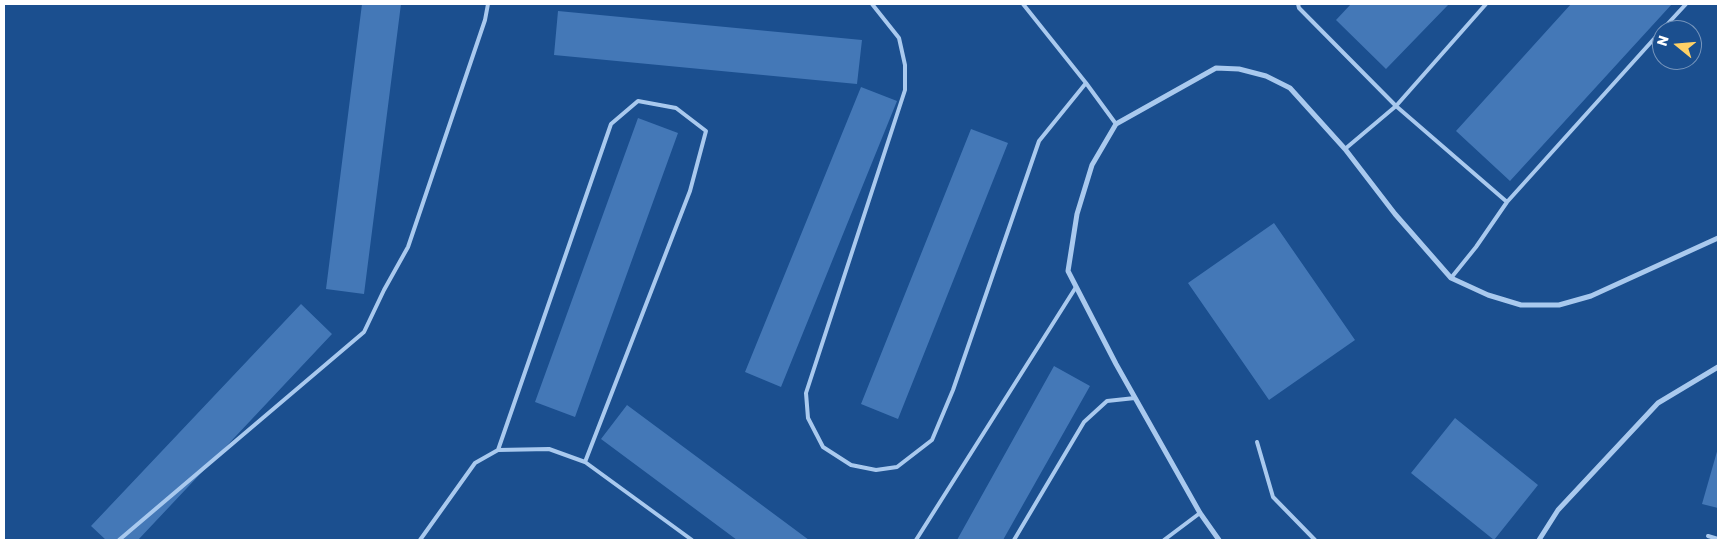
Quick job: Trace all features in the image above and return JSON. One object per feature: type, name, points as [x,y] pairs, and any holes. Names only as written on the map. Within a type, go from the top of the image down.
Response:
[{"type":"street","points":[[1219,540],[1200,513],[1135,398],[1068,271],[1077,214],[1092,165],[1116,124],[1216,68],[1239,68],[1266,76],[1290,88],[1345,149],[1395,214],[1451,278],[1488,295],[1521,305],[1560,305],[1591,296],[1718,238]]},
{"type":"street","points":[[1539,540],[1558,510],[1658,403],[1718,367]]},
{"type":"lane","points":[[119,540],[364,332],[384,290],[408,247],[485,20],[488,4]]},
{"type":"lane","points":[[872,4],[898,38],[905,64],[906,90],[806,393],[808,418],[823,447],[851,465],[876,470],[897,467],[932,440],[953,390],[1039,141],[1086,82]]},
{"type":"lane","points":[[1023,4],[1086,82],[1116,124]]},
{"type":"lane","points":[[1298,4],[1299,8],[1396,106],[1507,202]]},
{"type":"lane","points":[[1345,149],[1396,106],[1486,4]]},
{"type":"lane","points":[[1671,20],[1686,4]]},
{"type":"lane","points":[[1451,278],[1476,247],[1507,202],[1652,41]]},
{"type":"lane","points":[[498,450],[610,124],[638,101],[676,108],[706,132],[690,191],[585,462]]},
{"type":"lane","points":[[916,540],[1076,287]]},
{"type":"lane","points":[[1014,540],[1084,422],[1107,401],[1135,398]]},
{"type":"lane","points":[[1257,442],[1273,497],[1315,540]]},
{"type":"lane","points":[[420,540],[475,463],[498,450],[548,449],[585,462],[692,540]]},
{"type":"lane","points":[[1164,540],[1200,513]]},
{"type":"lane","points":[[1708,536],[1718,539]]},
{"type":"building","points":[[362,4],[401,4],[364,294],[326,289]]},
{"type":"building","points":[[1351,4],[1449,4],[1386,69],[1336,20]]},
{"type":"building","points":[[1571,4],[1672,4],[1657,20],[1652,20],[1652,26],[1510,181],[1456,131]]},
{"type":"building","points":[[558,11],[862,40],[857,84],[554,55]]},
{"type":"building","points":[[861,87],[897,101],[781,387],[745,372]]},
{"type":"building","points":[[638,118],[678,133],[575,417],[535,402]]},
{"type":"building","points":[[971,129],[1008,143],[898,419],[861,404]]},
{"type":"building","points":[[1274,223],[1355,340],[1269,400],[1188,283]]},
{"type":"building","points":[[301,304],[332,334],[138,540],[106,540],[91,526]]},
{"type":"building","points":[[1054,366],[1090,386],[1003,540],[957,540]]},
{"type":"building","points":[[627,405],[809,540],[737,540],[601,439]]},
{"type":"building","points":[[1455,418],[1538,485],[1494,540],[1411,473]]},
{"type":"building","points":[[1718,448],[1718,508],[1702,504]]}]
